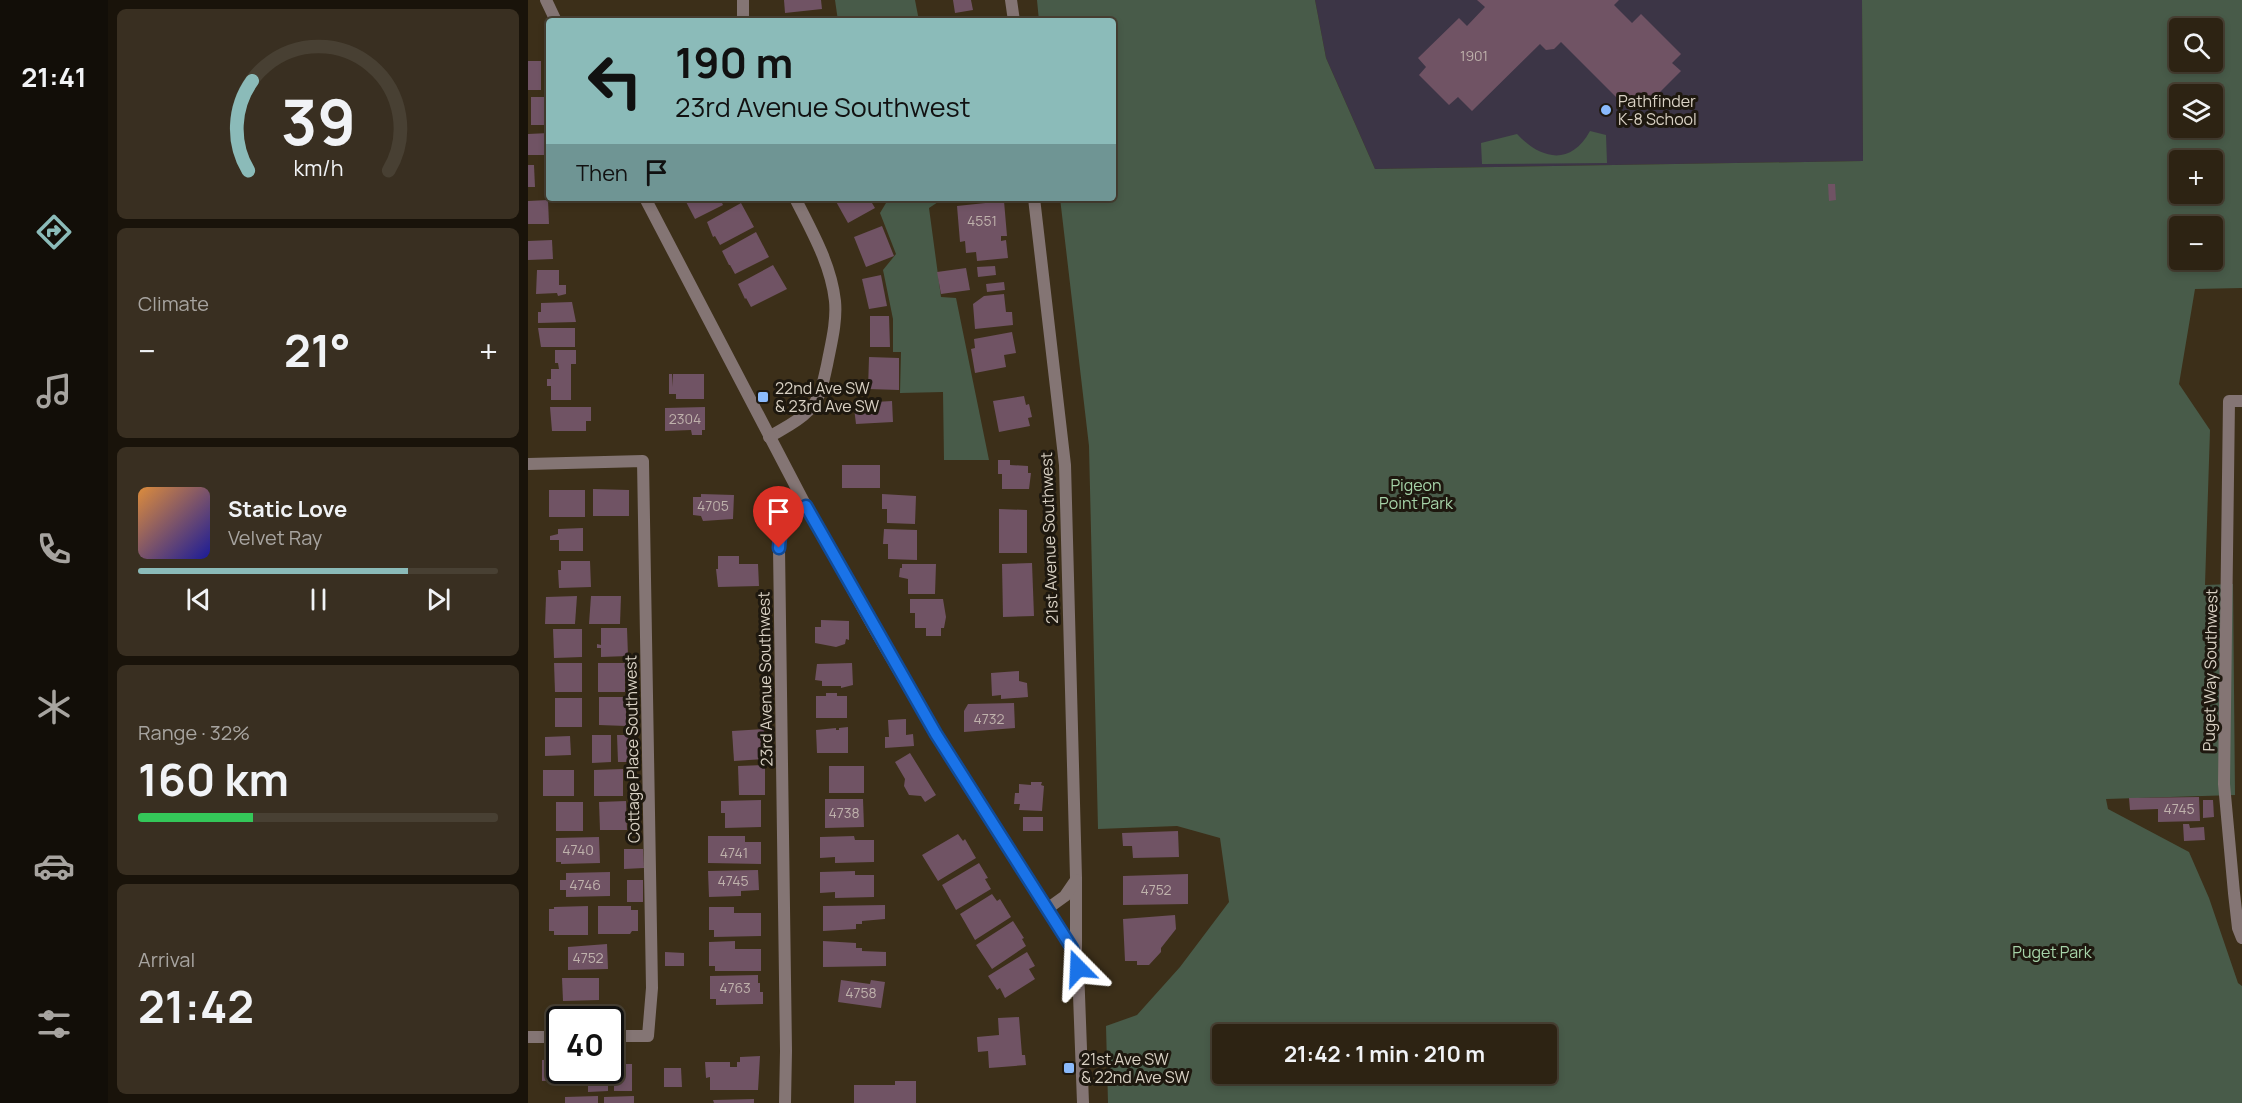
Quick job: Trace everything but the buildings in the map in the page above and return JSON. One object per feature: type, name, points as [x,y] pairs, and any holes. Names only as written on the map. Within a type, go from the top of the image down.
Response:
[{"type":"street","points":[[546,0],[555,18]]},
{"type":"street","points":[[743,0],[743,18]]},
{"type":"street","points":[[1011,0],[1014,18]]},
{"type":"street","points":[[647,201],[806,506],[936,734],[1072,948],[1076,959]]},
{"type":"street","points":[[770,436],[807,413],[816,401],[833,334],[835,301],[828,270],[796,201]]},
{"type":"street","name":"21st Avenue Southwest","points":[[1034,201],[1065,465],[1076,959],[1079,983],[1083,1103]]},
{"type":"street","name":"Puget Way Southwest","points":[[2236,401],[2224,784],[2238,928],[2242,938]]},
{"type":"street","name":"Cottage Place Southwest","points":[[528,464],[643,461],[652,988],[648,1036],[624,1036]]},
{"type":"street","name":"23rd Avenue Southwest","points":[[785,1103],[779,548],[780,536],[786,520],[790,515],[806,506]]},
{"type":"street","points":[[1047,909],[1065,896],[1076,879]]},
{"type":"street","points":[[528,1037],[546,1037]]},
{"type":"shaded area","name":"Pathfinder K-8 School","points":[[1315,0],[1862,0],[1863,161],[1375,169],[1326,58]]},
{"type":"green space","points":[[835,0],[915,0],[918,18],[838,18]]},
{"type":"green space","name":"Pigeon Point Park","points":[[1037,0],[1315,0],[1326,58],[1375,169],[1863,161],[1862,0],[2242,0],[2242,288],[2195,289],[2179,384],[2210,430],[2205,585],[2233,584],[2235,795],[2106,799],[2108,809],[2189,852],[2209,898],[2238,983],[2242,986],[2242,1103],[1108,1103],[1106,1026],[1137,1015],[1180,967],[1229,902],[1220,838],[1177,826],[1098,829],[1089,446],[1060,201],[1116,201],[1116,18],[1039,18]]},
{"type":"green space","points":[[1590,131],[1606,135],[1607,163],[1482,164],[1481,143],[1517,134],[1526,143],[1546,154],[1565,154],[1574,150]]},
{"type":"green space","points":[[885,201],[940,201],[929,208],[941,297],[956,298],[989,460],[944,460],[943,392],[900,393],[901,352],[893,352],[893,319],[883,270],[896,254],[880,213]]},
{"type":"place","name":"Pathfinder K-8 School","points":[[1606,110]]},
{"type":"place","name":"22nd Ave SW & 23rd Ave SW","points":[[763,397]]},
{"type":"place","name":"21st Ave SW & 22nd Ave SW","points":[[1069,1068]]},
{"type":"route","points":[[779,548],[783,525],[790,515],[806,506],[936,734],[1072,948],[1078,968]]},
{"type":"park label","name":"Puget Park","points":[[2052,952]]}]
